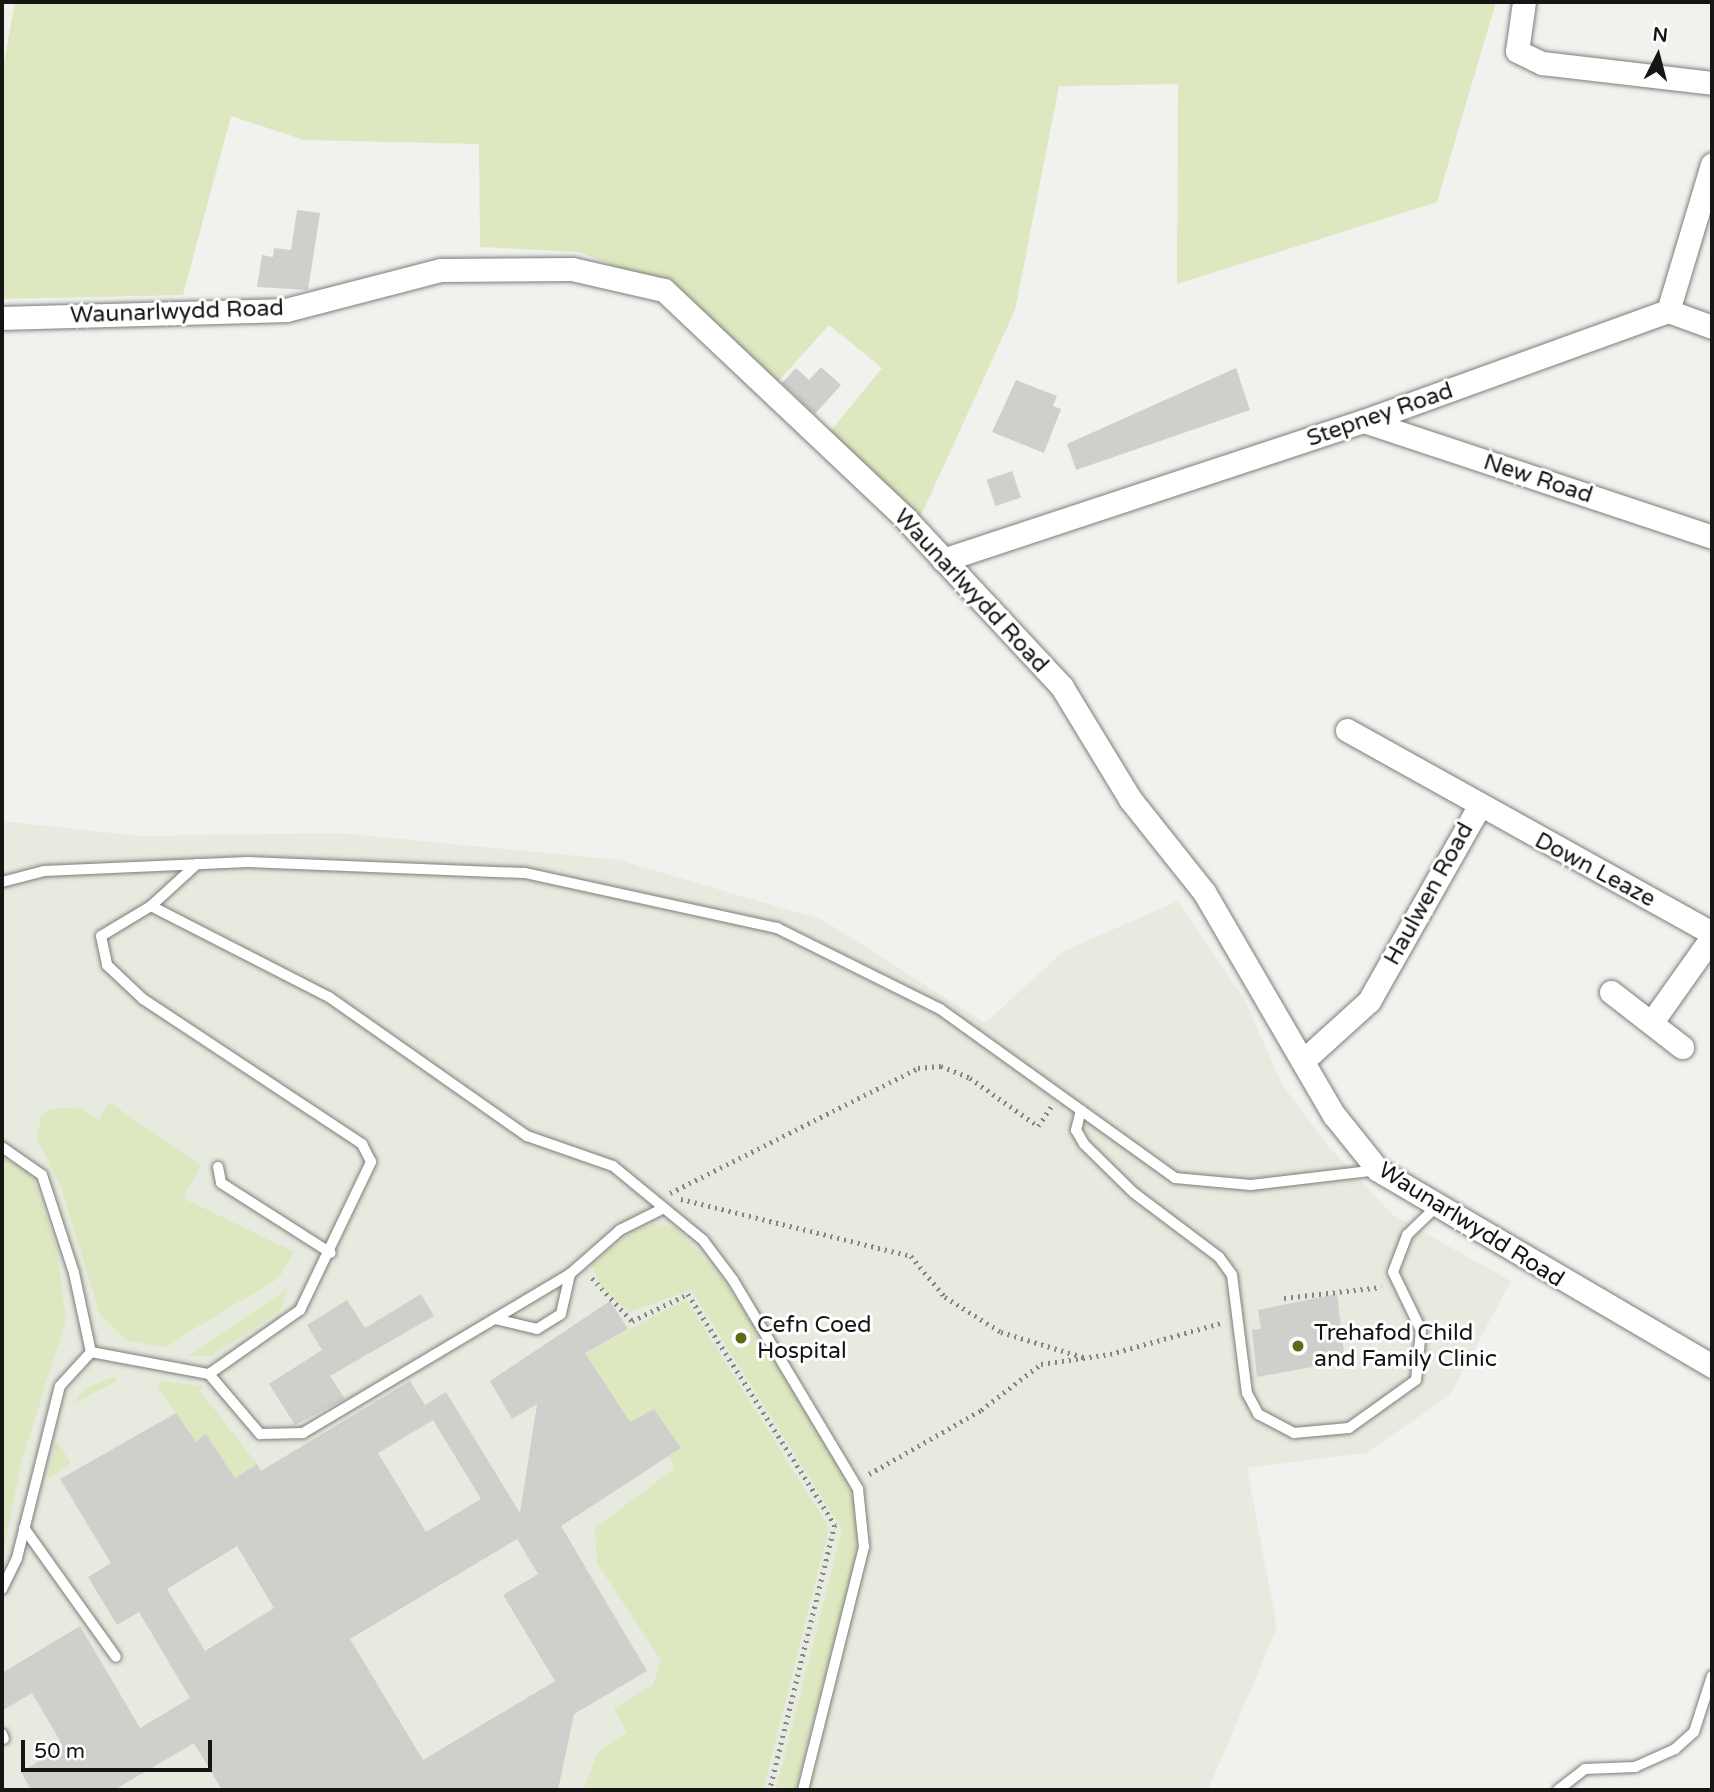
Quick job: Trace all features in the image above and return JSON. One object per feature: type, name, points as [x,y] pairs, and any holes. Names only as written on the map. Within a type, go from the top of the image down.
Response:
[{"type":"street","points":[[1524,2],[1517,51],[1542,63],[1712,83]]},
{"type":"street","points":[[1712,164],[1668,311],[1712,327]]},
{"type":"street","name":"Waunarlwydd Road","points":[[2,318],[286,310],[441,270],[572,269],[664,290],[943,560],[1062,687],[1130,799],[1204,892],[1306,1059],[1334,1115],[1378,1170],[1712,1366]]},
{"type":"street","name":"Stepney Road","points":[[943,560],[1364,421],[1668,311]]},
{"type":"street","name":"New Road","points":[[1364,421],[1712,537]]},
{"type":"street","name":"Haulwen Road","points":[[1306,1059],[1369,1000],[1478,808],[1347,730]]},
{"type":"street","name":"Down Leaze","points":[[1478,808],[1712,935],[1654,1019]]},
{"type":"street","points":[[1611,992],[1654,1019],[1682,1047]]},
{"type":"lane","points":[[197,864],[151,906],[101,936],[107,965],[142,999],[369,1152],[369,1177],[331,1253],[285,1325],[209,1374]]},
{"type":"lane","points":[[2,882],[44,872],[197,864],[525,873],[777,928],[940,1009],[1175,1178],[1251,1185],[1378,1170]]},
{"type":"lane","points":[[151,906],[329,997],[527,1136],[613,1167],[703,1240],[733,1280],[856,1480],[864,1546],[803,1790]]},
{"type":"lane","points":[[1081,1111],[1076,1130],[1084,1144],[1134,1193],[1219,1257],[1232,1275],[1247,1393],[1258,1414],[1294,1433],[1322,1435],[1372,1417],[1416,1380],[1422,1330],[1393,1272],[1407,1235],[1437,1206]]},
{"type":"lane","points":[[2,1147],[42,1175],[91,1352]]},
{"type":"lane","points":[[218,1167],[221,1183],[331,1253]]},
{"type":"lane","points":[[91,1352],[209,1374],[260,1434],[281,1438],[303,1433],[570,1274],[620,1230],[657,1205]]},
{"type":"lane","points":[[495,1319],[537,1329],[561,1314],[570,1274]]},
{"type":"lane","points":[[2,1588],[24,1528],[60,1386],[91,1352]]},
{"type":"lane","points":[[24,1528],[116,1657]]},
{"type":"lane","points":[[1558,1790],[1585,1769],[1635,1767],[1675,1749],[1695,1732],[1712,1676]]},
{"type":"path","points":[[657,1205],[667,1195],[918,1068],[941,1066],[970,1078],[1038,1126]]},
{"type":"path","points":[[667,1195],[911,1256],[945,1297],[1001,1332],[1086,1358]]},
{"type":"path","points":[[580,1264],[632,1321],[688,1294],[835,1525],[770,1790]]},
{"type":"path","points":[[1284,1298],[1397,1280]]},
{"type":"path","points":[[856,1480],[981,1410],[1041,1364],[1086,1358],[1236,1319]]},
{"type":"shaded area","name":"Cefn Coed Hospital","points":[[2,821],[139,836],[339,833],[619,860],[823,920],[985,1023],[1064,951],[1178,901],[1244,999],[1283,1086],[1328,1146],[1393,1215],[1511,1281],[1450,1395],[1366,1453],[1247,1468],[1277,1628],[1208,1790],[2,1790]]},
{"type":"green space","points":[[15,2],[1496,2],[1437,202],[1177,284],[1178,84],[1059,86],[1015,310],[918,522],[825,438],[882,368],[829,325],[775,385],[666,287],[579,252],[480,247],[479,144],[304,140],[231,116],[183,295],[2,299],[2,73]]},
{"type":"green space","points":[[109,1102],[201,1165],[183,1198],[294,1252],[279,1278],[164,1347],[127,1341],[100,1315],[60,1184],[37,1139],[41,1115],[52,1109],[77,1107],[99,1120]]},
{"type":"green space","points":[[2,1157],[32,1175],[57,1250],[66,1320],[21,1463],[2,1561]]},
{"type":"green space","points":[[655,1224],[676,1228],[727,1284],[844,1472],[855,1503],[858,1544],[795,1790],[776,1790],[842,1529],[691,1290],[629,1312],[602,1288],[591,1264],[631,1232]]},
{"type":"green space","points":[[287,1289],[281,1309],[258,1326],[211,1356],[188,1356]]},
{"type":"green space","points":[[686,1299],[829,1528],[763,1790],[583,1790],[599,1750],[627,1733],[614,1708],[653,1685],[661,1660],[597,1563],[595,1528],[675,1468],[669,1456],[681,1448],[654,1410],[630,1422],[585,1353]]},
{"type":"green space","points":[[116,1376],[116,1381],[73,1404],[87,1387]]},
{"type":"green space","points":[[161,1381],[203,1386],[200,1391],[257,1464],[185,1508],[225,1463],[207,1435],[196,1442],[157,1387]]},
{"type":"green space","points":[[58,1443],[71,1463],[48,1479],[55,1444]]},
{"type":"building","points":[[297,210],[320,213],[308,290],[257,287],[262,255],[273,257],[274,248],[291,250]]},
{"type":"building","points":[[821,367],[841,385],[815,414],[782,383],[796,368],[809,380]]},
{"type":"building","points":[[1236,368],[1250,410],[1076,470],[1067,444]]},
{"type":"building","points":[[1016,380],[1057,396],[1053,406],[1061,409],[1044,453],[992,432]]},
{"type":"building","points":[[1012,471],[1021,497],[996,506],[986,480]]},
{"type":"building","points":[[421,1294],[434,1316],[330,1376],[345,1399],[295,1425],[269,1384],[322,1350],[307,1325],[347,1300],[365,1328]]},
{"type":"building","name":"Trehafod Child and Family Clinic","points":[[1337,1294],[1345,1361],[1257,1377],[1252,1330],[1261,1329],[1258,1310]]},
{"type":"building","points":[[610,1301],[628,1329],[585,1353],[630,1422],[654,1409],[681,1448],[561,1526],[647,1671],[574,1714],[558,1790],[222,1790],[194,1743],[114,1790],[31,1790],[21,1772],[63,1746],[32,1693],[2,1711],[2,1673],[80,1626],[140,1728],[190,1698],[139,1612],[117,1625],[88,1577],[111,1563],[60,1479],[176,1413],[196,1442],[206,1434],[235,1478],[257,1464],[261,1471],[410,1381],[425,1405],[446,1392],[520,1513],[537,1404],[512,1419],[490,1381]],"holes":[[[433,1420],[481,1499],[426,1532],[378,1453]],[[517,1539],[538,1574],[503,1595],[555,1681],[423,1760],[350,1639]],[[237,1546],[274,1608],[205,1651],[167,1589]]]},
{"type":"place","name":"Cefn Coed Hospital","points":[[741,1338]]},
{"type":"place","name":"Trehafod Child and Family Clinic","points":[[1298,1346]]}]
